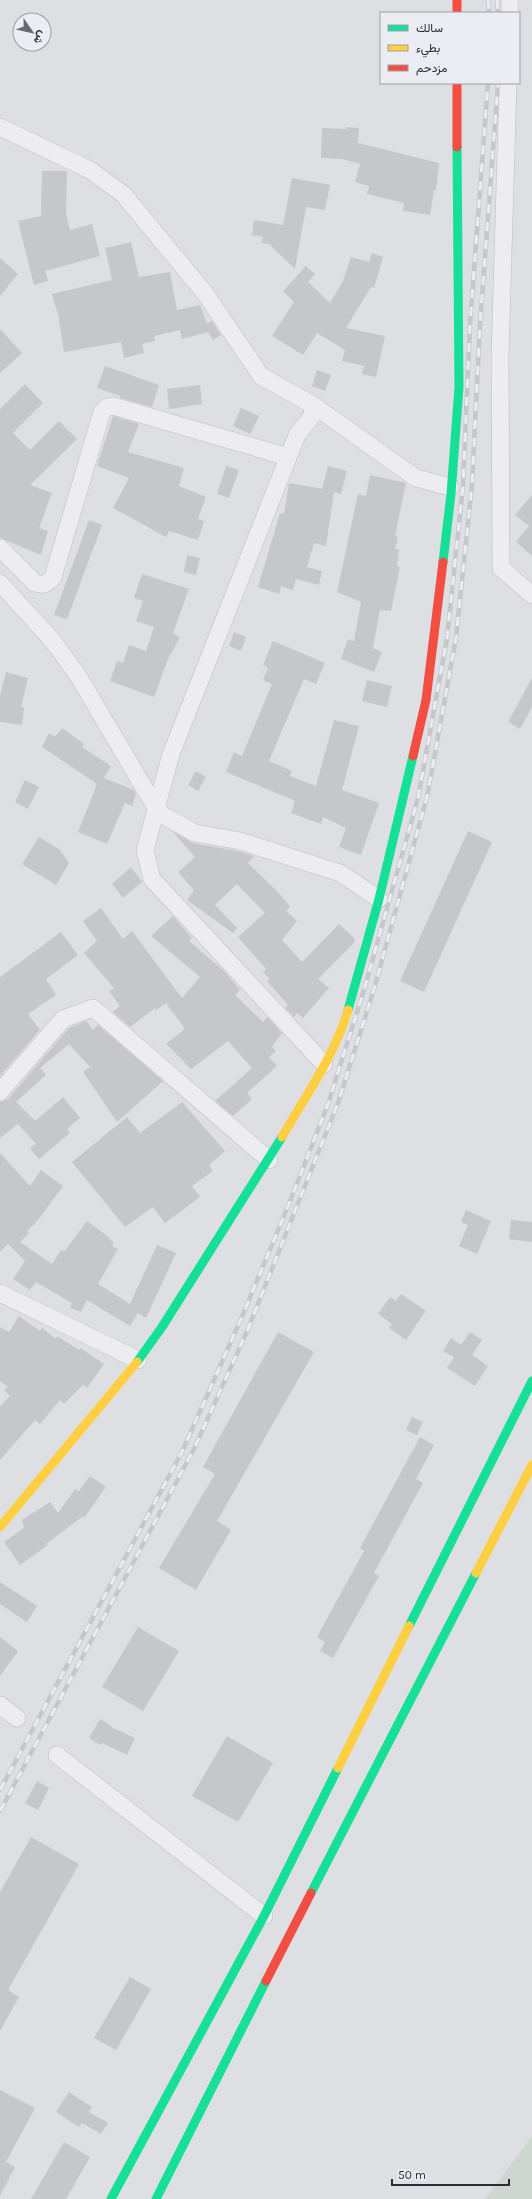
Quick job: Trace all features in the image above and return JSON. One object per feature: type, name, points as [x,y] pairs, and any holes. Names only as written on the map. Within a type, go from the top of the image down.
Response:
[{"type":"main road","points":[[457,0],[457,12]]},
{"type":"main road","points":[[0,1527],[138,1360],[162,1327],[269,1160],[324,1064],[344,1024],[379,899],[426,700],[451,494],[450,487],[459,387],[457,84]]},
{"type":"main road","points":[[111,2199],[264,1916],[532,1381]]},
{"type":"main road","points":[[156,2199],[290,1934],[532,1465]]},
{"type":"street","points":[[510,0],[510,12]]},
{"type":"street","points":[[508,84],[500,356],[501,568],[532,595]]},
{"type":"street","points":[[0,127],[90,170],[123,194],[204,292],[260,376],[313,405],[416,478],[450,487]]},
{"type":"street","points":[[313,405],[312,416],[297,435],[288,457],[171,754],[145,850],[152,879],[324,1064]]},
{"type":"street","points":[[0,548],[35,583],[41,585],[48,583],[53,577],[102,412],[107,407],[113,406],[288,457]]},
{"type":"street","points":[[0,583],[52,640],[77,674],[159,813],[195,833],[240,841],[340,873],[379,899]]},
{"type":"street","points":[[0,1092],[63,1019],[93,1008],[269,1160]]},
{"type":"street","points":[[0,1293],[138,1360]]},
{"type":"street","points":[[0,1705],[17,1718]]},
{"type":"street","points":[[57,1754],[264,1916]]},
{"type":"shaded area","points":[[532,2136],[532,2199],[485,2199]]},
{"type":"building","points":[[346,127],[359,128],[358,143],[439,163],[436,190],[434,190],[430,215],[403,211],[404,203],[367,194],[369,186],[355,182],[360,164],[342,159],[321,158],[322,128],[346,129]]},
{"type":"building","points":[[42,171],[67,171],[66,213],[70,230],[92,224],[100,256],[45,271],[48,281],[34,285],[18,221],[41,216]]},
{"type":"building","points":[[292,178],[330,185],[325,210],[306,207],[295,269],[269,244],[262,243],[263,237],[252,235],[254,220],[283,225]]},
{"type":"building","points":[[131,242],[139,277],[170,272],[177,310],[200,305],[207,324],[212,321],[221,335],[213,340],[208,332],[182,339],[180,330],[154,336],[155,341],[142,344],[144,353],[124,358],[121,342],[64,352],[58,314],[52,294],[112,280],[105,248]]},
{"type":"building","points":[[372,253],[383,257],[374,288],[371,287],[346,328],[385,336],[376,377],[362,374],[364,366],[342,361],[345,350],[317,333],[303,355],[272,336],[294,302],[283,291],[306,266],[315,274],[308,282],[330,303],[343,281],[351,257],[369,262]]},
{"type":"building","points":[[0,258],[18,274],[0,296]]},
{"type":"building","points":[[0,329],[22,353],[0,373]]},
{"type":"building","points":[[105,366],[159,385],[152,407],[120,398],[120,396],[97,388]]},
{"type":"building","points":[[317,370],[331,375],[325,391],[312,386]]},
{"type":"building","points":[[25,384],[43,403],[13,433],[30,450],[59,421],[77,439],[30,485],[52,493],[39,528],[48,531],[41,555],[0,538],[0,409]]},
{"type":"building","points":[[200,385],[202,404],[169,409],[167,389]]},
{"type":"building","points":[[241,408],[259,416],[250,434],[233,426]]},
{"type":"building","points":[[113,416],[139,424],[128,452],[184,468],[179,486],[206,497],[198,519],[204,521],[198,540],[169,531],[166,537],[113,508],[129,478],[97,466]]},
{"type":"building","points":[[226,466],[239,470],[229,498],[217,494]]},
{"type":"building","points":[[328,466],[347,471],[341,494],[334,492],[326,546],[314,543],[307,567],[322,571],[319,585],[296,579],[293,590],[281,586],[279,594],[258,587],[280,513],[284,514],[289,483],[322,489]]},
{"type":"building","points":[[370,475],[406,483],[395,536],[398,537],[395,549],[399,549],[397,566],[400,567],[391,611],[380,610],[373,648],[382,652],[374,672],[341,659],[348,639],[354,641],[361,602],[337,592],[358,494],[366,496]]},
{"type":"building","points":[[532,495],[532,556],[516,542],[529,526],[515,515]]},
{"type":"building","points":[[89,520],[102,525],[67,619],[54,615]]},
{"type":"building","points":[[187,555],[200,558],[196,575],[184,572]]},
{"type":"building","points":[[142,574],[189,589],[173,633],[180,637],[168,659],[154,697],[110,681],[117,661],[123,663],[129,645],[146,651],[154,627],[136,621],[143,601],[134,598]]},
{"type":"building","points":[[234,632],[246,637],[241,651],[229,646]]},
{"type":"building","points":[[273,641],[325,663],[316,684],[304,679],[269,761],[292,771],[290,776],[316,786],[334,720],[359,726],[342,790],[379,803],[361,855],[339,847],[346,828],[323,817],[321,824],[291,813],[295,801],[226,772],[234,752],[242,756],[272,684],[263,680],[268,668],[263,665]]},
{"type":"building","points":[[6,672],[28,678],[21,707],[24,708],[22,725],[0,722],[0,696]]},
{"type":"building","points":[[532,678],[532,707],[520,729],[508,722]]},
{"type":"building","points":[[367,680],[392,686],[387,707],[362,701]]},
{"type":"building","points":[[62,728],[84,744],[82,747],[111,766],[104,778],[134,790],[136,794],[132,806],[125,803],[107,844],[78,832],[97,784],[42,747],[49,733],[55,737]]},
{"type":"building","points":[[196,771],[206,777],[198,791],[188,785]]},
{"type":"building","points":[[25,780],[39,787],[28,809],[15,802]]},
{"type":"building","points":[[172,831],[193,843],[238,851],[254,856],[248,863],[279,893],[290,907],[286,911],[297,921],[282,940],[302,962],[339,924],[355,939],[354,943],[318,979],[329,988],[303,1018],[297,1013],[294,1017],[285,1008],[288,1005],[267,981],[270,978],[263,973],[266,969],[238,937],[265,913],[237,884],[215,905],[237,928],[233,933],[187,900],[194,890],[178,872],[195,857]]},
{"type":"building","points":[[468,831],[492,842],[424,992],[400,981]]},
{"type":"building","points":[[39,837],[59,849],[69,863],[56,885],[22,864]]},
{"type":"building","points":[[131,867],[142,882],[123,898],[112,884]]},
{"type":"building","points":[[101,908],[123,939],[132,931],[182,998],[200,977],[151,936],[173,916],[192,938],[189,941],[224,971],[240,990],[235,995],[263,1022],[267,1017],[282,1033],[272,1047],[276,1051],[269,1057],[277,1066],[247,1093],[252,1099],[233,1116],[215,1101],[252,1068],[228,1041],[191,1069],[166,1044],[185,1029],[166,1003],[156,1010],[155,1008],[130,1027],[113,1012],[120,1006],[109,991],[114,988],[84,953],[97,941],[83,921]]},
{"type":"building","points":[[61,932],[78,955],[46,979],[56,995],[28,1014],[40,1030],[0,1076],[0,977]]},
{"type":"building","points":[[86,1021],[93,1030],[98,1025],[163,1081],[117,1122],[83,1072],[90,1067],[69,1044],[40,1068],[46,1075],[16,1102],[35,1121],[63,1097],[80,1118],[67,1129],[70,1133],[39,1159],[30,1148],[36,1144],[18,1124],[0,1138],[0,1102],[8,1099],[69,1028]]},
{"type":"building","points":[[182,1102],[225,1151],[209,1165],[213,1171],[192,1186],[200,1197],[165,1223],[153,1207],[125,1227],[72,1162],[127,1117],[140,1133]]},
{"type":"building","points":[[0,1153],[30,1186],[41,1170],[63,1186],[38,1220],[27,1231],[29,1233],[20,1242],[52,1264],[61,1250],[64,1252],[87,1221],[110,1238],[109,1239],[114,1242],[112,1246],[118,1249],[98,1284],[130,1304],[157,1245],[176,1253],[146,1318],[138,1313],[130,1326],[87,1300],[81,1312],[70,1308],[72,1303],[36,1282],[30,1290],[13,1279],[25,1261],[8,1244],[0,1252]]},
{"type":"building","points":[[466,1210],[491,1221],[477,1254],[459,1246],[468,1225],[461,1222]]},
{"type":"building","points":[[511,1220],[532,1222],[532,1242],[509,1239]]},
{"type":"building","points":[[401,1294],[426,1311],[406,1340],[389,1328],[392,1324],[378,1314],[390,1297],[396,1301]]},
{"type":"building","points":[[19,1316],[40,1331],[42,1328],[56,1339],[57,1336],[79,1350],[81,1348],[104,1364],[87,1388],[83,1385],[64,1404],[60,1400],[40,1424],[35,1420],[0,1460],[0,1406],[10,1396],[4,1390],[8,1387],[0,1381],[0,1327],[9,1332]]},
{"type":"building","points":[[278,1332],[314,1352],[217,1521],[231,1530],[196,1590],[159,1568],[215,1474],[203,1467]]},
{"type":"building","points":[[470,1332],[482,1340],[472,1355],[488,1366],[475,1386],[447,1368],[454,1357],[443,1351],[451,1338],[461,1345]]},
{"type":"building","points":[[412,1417],[423,1422],[417,1435],[406,1430]]},
{"type":"building","points":[[420,1437],[434,1445],[416,1479],[423,1483],[374,1573],[379,1576],[333,1658],[320,1651],[325,1642],[317,1637],[364,1551],[360,1548]]},
{"type":"building","points":[[90,1476],[106,1487],[84,1518],[83,1516],[46,1544],[48,1545],[20,1565],[4,1542],[24,1528],[22,1520],[50,1502],[58,1513],[75,1489],[79,1491]]},
{"type":"building","points":[[0,1582],[37,1606],[27,1622],[0,1604]]},
{"type":"building","points":[[138,1627],[179,1651],[143,1711],[102,1687]]},
{"type":"building","points":[[0,1637],[18,1651],[0,1676]]},
{"type":"building","points":[[100,1719],[112,1726],[111,1727],[135,1738],[127,1755],[102,1743],[100,1745],[89,1738]]},
{"type":"building","points":[[227,1736],[273,1763],[238,1822],[192,1796]]},
{"type":"building","points":[[37,1781],[49,1788],[38,1810],[25,1803]]},
{"type":"building","points":[[31,1837],[79,1864],[8,1990],[19,1997],[0,2031],[0,1892]]},
{"type":"building","points":[[130,1977],[151,1989],[116,2050],[94,2038]]},
{"type":"building","points":[[0,2090],[35,2108],[6,2162],[15,2167],[0,2196]]},
{"type":"building","points":[[69,2092],[92,2107],[89,2112],[108,2123],[101,2134],[82,2123],[79,2127],[56,2112]]},
{"type":"building","points":[[64,2142],[90,2157],[66,2199],[31,2199]]},
{"type":"railway","points":[[488,0],[489,12]]},
{"type":"railway","points":[[497,0],[498,12]]},
{"type":"railway","points":[[0,1790],[182,1452],[241,1319],[289,1204],[328,1104],[364,990],[418,798],[447,638],[463,486],[470,325],[488,84]]},
{"type":"railway","points":[[0,1811],[194,1449],[248,1329],[338,1103],[374,989],[427,797],[456,638],[472,485],[480,324],[498,84]]},
{"type":"traffic: fast","points":[[443,562],[451,494],[459,387],[457,147]]},
{"type":"traffic: fast","points":[[348,1010],[379,899],[413,756]]},
{"type":"traffic: fast","points":[[137,1362],[162,1327],[282,1137]]},
{"type":"traffic: fast","points":[[409,1626],[532,1381]]},
{"type":"traffic: fast","points":[[311,1893],[476,1573]]},
{"type":"traffic: fast","points":[[111,2199],[264,1916],[338,1768]]},
{"type":"traffic: fast","points":[[156,2199],[266,1981]]},
{"type":"traffic: slow","points":[[282,1137],[310,1091],[327,1059],[348,1010]]},
{"type":"traffic: slow","points":[[0,1527],[137,1362]]},
{"type":"traffic: slow","points":[[476,1573],[532,1465]]},
{"type":"traffic: slow","points":[[338,1768],[409,1626]]},
{"type":"traffic: jam","points":[[457,0],[457,12]]},
{"type":"traffic: jam","points":[[457,84],[457,147]]},
{"type":"traffic: jam","points":[[413,756],[426,700],[443,562]]},
{"type":"traffic: jam","points":[[266,1981],[311,1893]]}]
